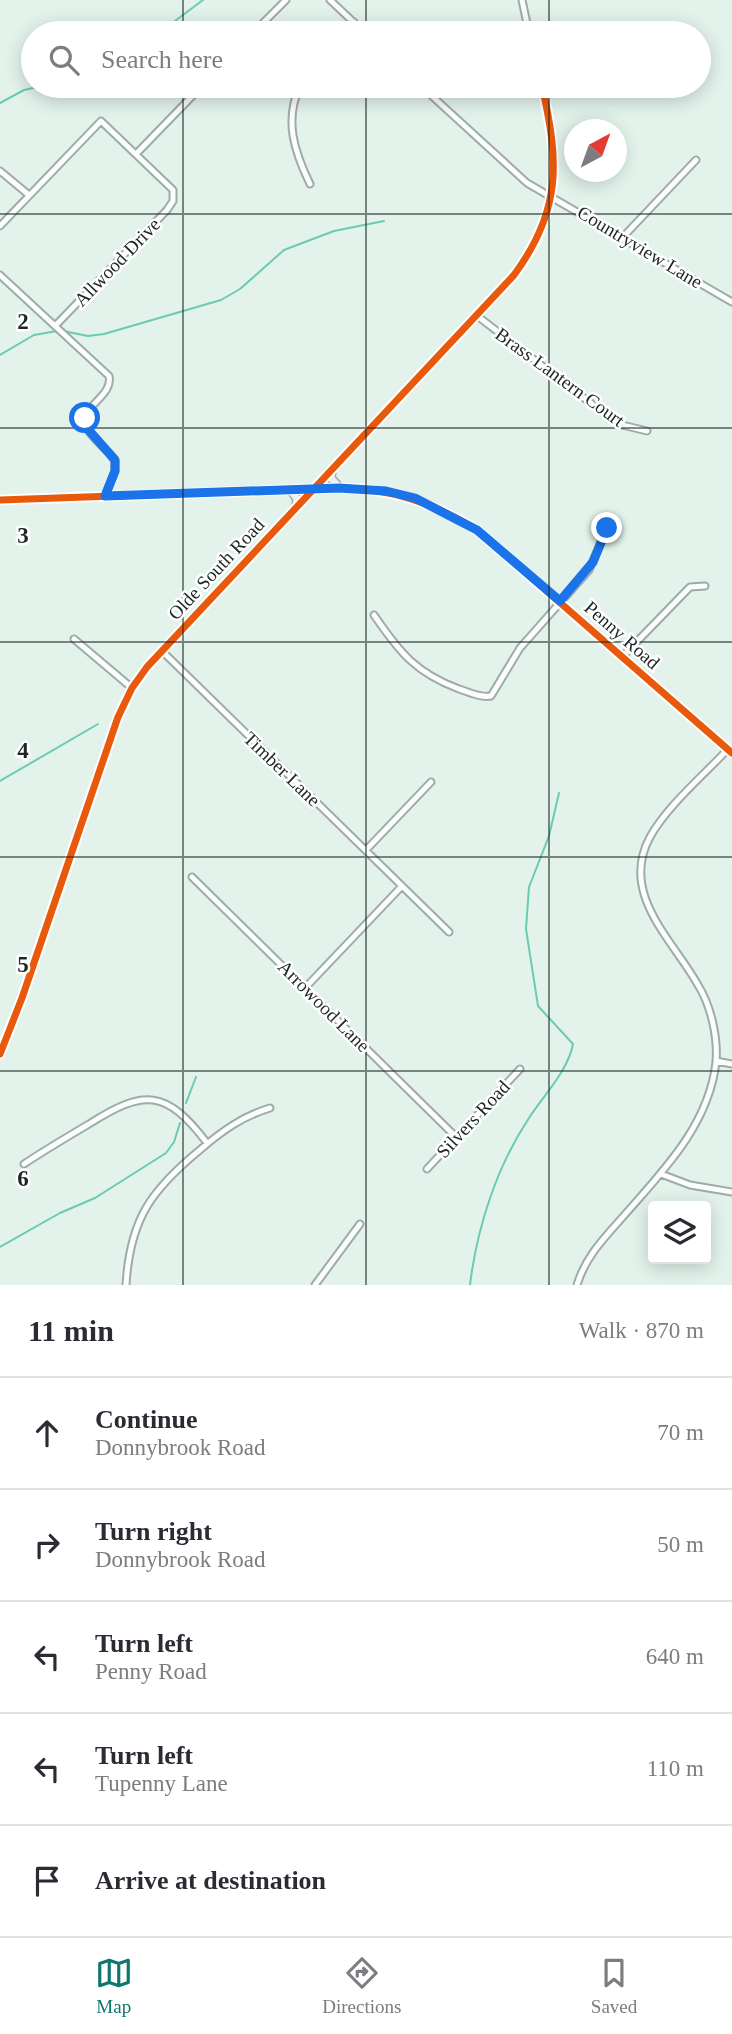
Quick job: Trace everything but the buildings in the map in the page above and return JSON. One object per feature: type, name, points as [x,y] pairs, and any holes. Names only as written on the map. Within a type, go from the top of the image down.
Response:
[{"type":"street","points":[[265,21],[286,0]]},
{"type":"street","points":[[330,0],[353,21]]},
{"type":"street","points":[[522,0],[526,21]]},
{"type":"street","points":[[137,153],[190,98]]},
{"type":"street","points":[[296,98],[291,127],[296,151],[310,184]]},
{"type":"street","name":"Countryview Lane","points":[[434,98],[508,168],[552,197],[732,302]]},
{"type":"street","name":"Olde South Road","points":[[0,1054],[22,998],[118,717],[132,688],[313,488],[476,316],[526,258],[540,232],[552,197],[554,155],[543,98]]},
{"type":"street","name":"Allwood Drive","points":[[29,195],[101,121],[173,190],[173,201],[56,325]]},
{"type":"street","points":[[623,237],[696,160]]},
{"type":"street","points":[[0,171],[29,195],[0,226]]},
{"type":"street","points":[[0,275],[109,376],[111,384],[108,390],[87,411],[85,418],[86,427],[115,460],[115,471],[105,496]]},
{"type":"street","name":"Brass Lantern Court","points":[[476,316],[618,424],[647,431]]},
{"type":"street","points":[[332,469],[331,478],[339,488]]},
{"type":"street","name":"Penny Road","points":[[0,500],[313,488],[386,491],[415,498],[449,513],[477,530],[730,751]]},
{"type":"street","points":[[290,489],[297,499],[296,507]]},
{"type":"street","points":[[374,615],[401,653],[420,671],[441,682],[485,697],[494,692],[512,659],[593,562],[607,528]]},
{"type":"street","points":[[623,656],[691,587],[705,586]]},
{"type":"street","points":[[74,639],[132,688]]},
{"type":"street","name":"Timber Lane","points":[[162,652],[449,932]]},
{"type":"street","points":[[577,1285],[590,1255],[661,1174],[697,1123],[708,1099],[716,1061],[712,1017],[699,986],[651,915],[643,895],[640,872],[650,836],[730,751]]},
{"type":"street","points":[[366,850],[432,782]]},
{"type":"street","name":"Arrowood Lane","points":[[192,877],[455,1136]]},
{"type":"street","points":[[306,987],[402,886]]},
{"type":"street","points":[[716,1061],[732,1064]]},
{"type":"street","name":"Silvers Road","points":[[427,1169],[520,1069]]},
{"type":"street","points":[[24,1164],[117,1107],[135,1100],[153,1100],[174,1108],[189,1120],[207,1143]]},
{"type":"street","points":[[126,1285],[135,1230],[147,1203],[164,1180],[207,1143],[241,1119],[270,1108]]},
{"type":"street","points":[[661,1174],[690,1185],[732,1192]]},
{"type":"street","points":[[315,1285],[360,1224]]},
{"type":"waterway","points":[[175,21],[203,0]]},
{"type":"waterway","points":[[0,103],[21,92]]},
{"type":"waterway","points":[[63,331],[88,336],[104,334],[221,300],[240,289],[284,250],[334,231],[384,221]]},
{"type":"waterway","points":[[0,355],[34,335],[57,331]]},
{"type":"waterway","points":[[0,781],[98,724]]},
{"type":"waterway","points":[[470,1285],[483,1219],[498,1177],[518,1137],[561,1073],[573,1044],[538,1006],[526,929],[529,887],[549,836],[559,793]]},
{"type":"waterway","points":[[186,1103],[196,1077]]},
{"type":"waterway","points":[[0,1247],[60,1213],[95,1198],[166,1153],[174,1142],[180,1123]]},
{"type":"cycle path","points":[[0,1054],[22,998],[118,717],[132,688],[147,667],[514,275],[541,229],[552,184],[552,138],[545,98]]},
{"type":"cycle path","points":[[0,500],[339,488],[376,491],[411,499],[444,512],[477,530],[732,753]]},
{"type":"route","points":[[85,418],[86,427],[115,460],[115,471],[105,496],[339,488],[386,491],[415,498],[449,513],[477,530],[560,601],[589,569],[607,528]]}]
